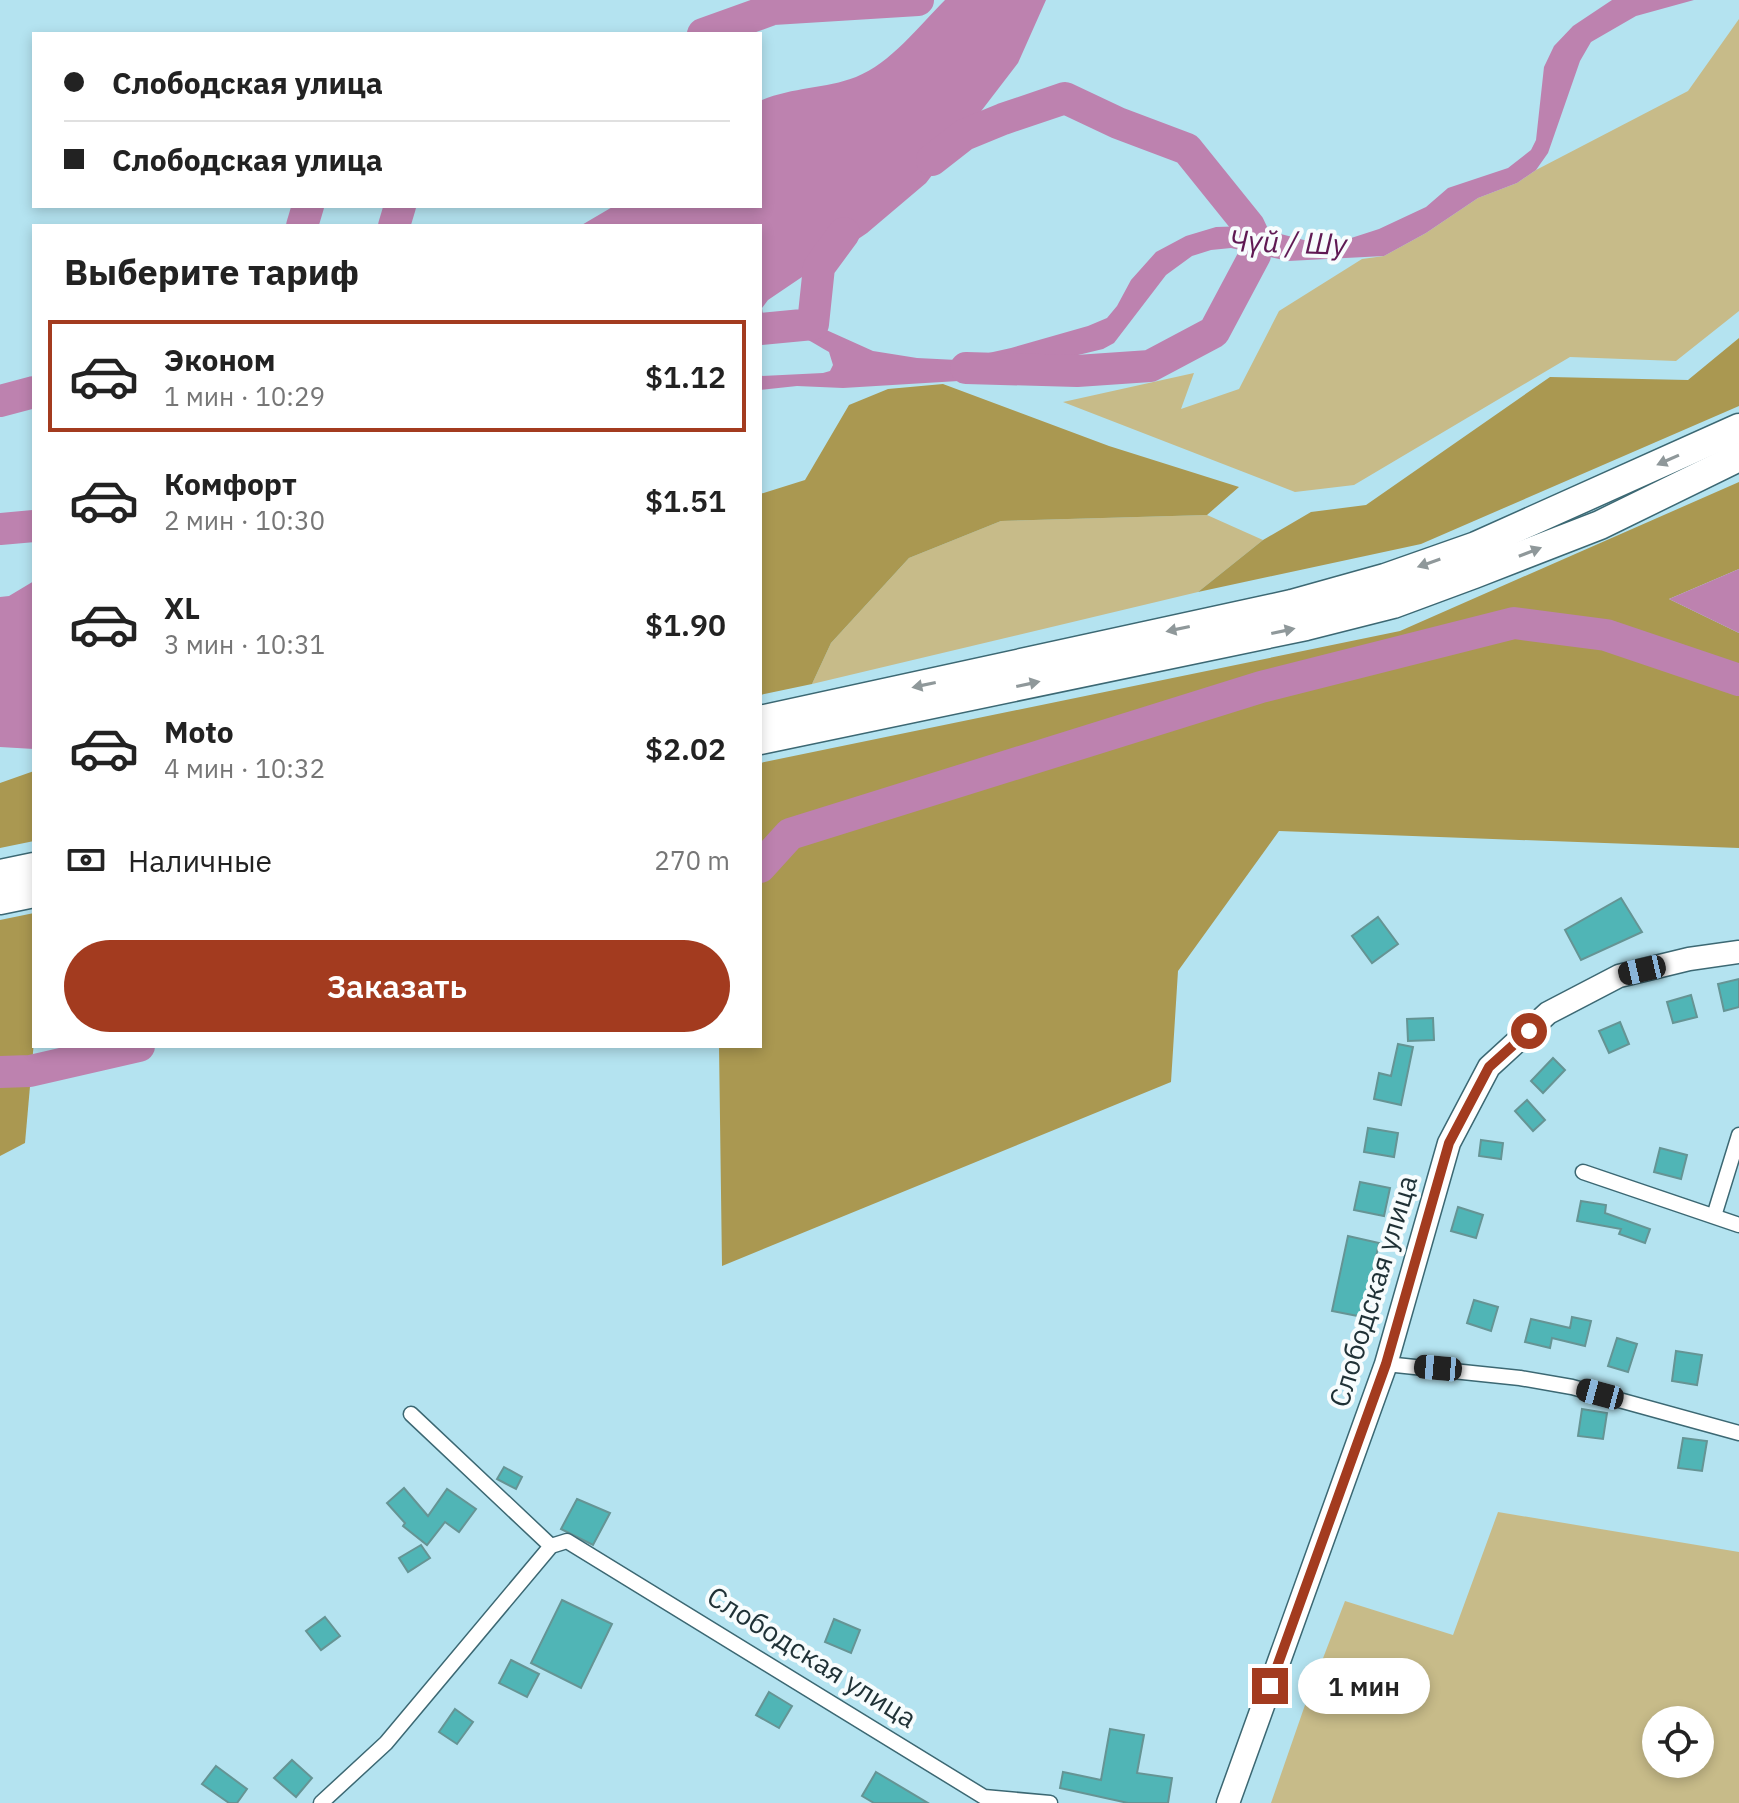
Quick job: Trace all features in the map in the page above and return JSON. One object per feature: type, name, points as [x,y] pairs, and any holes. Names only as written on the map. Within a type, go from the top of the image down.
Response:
[{"type":"highway","points":[[762,720],[1292,604],[1385,578],[1476,546],[1739,428]]},
{"type":"highway","points":[[762,740],[1306,626],[1393,604],[1600,525],[1739,457]]},
{"type":"highway","points":[[0,874],[32,867]]},
{"type":"highway","points":[[0,900],[32,893]]},
{"type":"street","name":"Слободская улица","points":[[1228,1803],[1386,1364],[1449,1143],[1489,1067],[1548,1013],[1619,976],[1689,959],[1739,952]]},
{"type":"street","points":[[1714,1216],[1739,1135]]},
{"type":"street","points":[[1583,1172],[1739,1225]]},
{"type":"street","points":[[1386,1364],[1520,1378],[1572,1387],[1739,1433]]},
{"type":"street","points":[[321,1803],[386,1743],[551,1546],[411,1414]]},
{"type":"street","name":"Слободская улица","points":[[551,1546],[567,1541],[984,1797],[1050,1803]]},
{"type":"shaded area","points":[[1739,19],[1739,311],[1676,361],[1570,357],[1354,485],[1295,492],[1063,402],[1194,373],[1181,409],[1239,389],[1279,311],[1362,259],[1384,256],[1426,233],[1478,198],[1517,183],[1536,170],[1688,91]]},
{"type":"shaded area","points":[[1739,338],[1739,406],[1421,544],[1198,592],[1263,540],[1311,512],[1366,505],[1550,377],[1688,380]]},
{"type":"shaded area","points":[[943,384],[1109,446],[1239,487],[1207,515],[1001,521],[909,558],[831,643],[812,684],[762,695],[762,493],[805,480],[849,405],[888,389]]},
{"type":"shaded area","points":[[1739,482],[1739,569],[1669,599],[1739,633],[1739,848],[1279,831],[1178,971],[1171,1082],[722,1266],[719,1048],[762,1048],[762,763],[1400,631]]},
{"type":"shaded area","points":[[1207,515],[1263,540],[1198,592],[812,684],[831,643],[909,558],[1001,521]]},
{"type":"shaded area","points":[[32,772],[32,841],[0,848],[0,783]]},
{"type":"shaded area","points":[[32,913],[33,1048],[25,1143],[0,1156],[0,920]]},
{"type":"shaded area","points":[[1498,1512],[1739,1552],[1739,1803],[1271,1803],[1345,1601],[1453,1635]]},
{"type":"water","points":[[945,0],[1046,0],[1018,63],[926,183],[867,233],[768,300],[762,308],[762,224],[583,224],[611,208],[762,208],[762,100],[856,77],[881,63]]},
{"type":"water","name":"Чүй / Шу","points":[[1612,0],[1694,0],[1636,16],[1591,42],[1580,61],[1548,153],[1536,170],[1517,183],[1478,198],[1426,233],[1384,256],[1288,261],[1231,248],[1211,250],[1192,256],[1166,275],[1114,343],[1103,349],[975,380],[762,390],[762,376],[823,373],[830,371],[833,365],[829,352],[813,342],[786,332],[769,333],[762,337],[762,308],[763,315],[813,324],[873,351],[957,360],[1011,348],[1107,318],[1131,280],[1156,252],[1186,236],[1216,227],[1249,226],[1304,240],[1345,240],[1379,229],[1426,207],[1448,188],[1508,168],[1531,150],[1536,140],[1544,67],[1554,46],[1573,26]]},
{"type":"water","points":[[1739,569],[1739,633],[1669,599]]},
{"type":"water","points":[[32,582],[32,749],[0,747],[0,597],[9,596]]},
{"type":"building","points":[[1621,898],[1642,932],[1581,960],[1565,930]]},
{"type":"building","points":[[1378,917],[1398,944],[1372,963],[1352,936]]},
{"type":"building","points":[[1739,979],[1739,1007],[1724,1011],[1718,984]]},
{"type":"building","points":[[1691,995],[1697,1017],[1673,1023],[1667,1002]]},
{"type":"building","points":[[1433,1018],[1434,1040],[1408,1041],[1407,1019]]},
{"type":"building","points":[[1620,1022],[1629,1044],[1609,1053],[1599,1031]]},
{"type":"building","points":[[1398,1044],[1413,1047],[1401,1105],[1374,1099],[1379,1073],[1391,1076]]},
{"type":"building","points":[[1553,1058],[1565,1070],[1543,1093],[1531,1081]]},
{"type":"building","points":[[1527,1100],[1545,1120],[1533,1131],[1515,1111]]},
{"type":"building","points":[[1368,1128],[1398,1133],[1394,1157],[1364,1152]]},
{"type":"building","points":[[1481,1140],[1503,1143],[1501,1159],[1479,1156]]},
{"type":"building","points":[[1660,1148],[1687,1155],[1681,1179],[1654,1172]]},
{"type":"building","points":[[1360,1182],[1390,1188],[1384,1216],[1354,1210]]},
{"type":"building","points":[[1581,1201],[1606,1205],[1605,1213],[1650,1229],[1645,1243],[1619,1234],[1621,1229],[1577,1221]]},
{"type":"building","points":[[1458,1207],[1483,1215],[1476,1238],[1451,1231]]},
{"type":"building","points":[[1348,1236],[1379,1243],[1363,1317],[1332,1311]]},
{"type":"building","points":[[1474,1300],[1498,1307],[1491,1331],[1467,1323]]},
{"type":"building","points":[[1572,1317],[1591,1321],[1585,1346],[1552,1338],[1550,1348],[1525,1342],[1531,1319],[1570,1328]]},
{"type":"building","points":[[1617,1338],[1637,1344],[1628,1372],[1608,1366]]},
{"type":"building","points":[[1676,1351],[1702,1355],[1697,1385],[1672,1381]]},
{"type":"building","points":[[1582,1409],[1607,1413],[1603,1439],[1578,1436]]},
{"type":"building","points":[[1683,1438],[1707,1441],[1702,1471],[1678,1468]]},
{"type":"building","points":[[504,1467],[522,1477],[516,1489],[497,1479]]},
{"type":"building","points":[[404,1488],[428,1516],[447,1489],[476,1509],[459,1532],[445,1522],[427,1545],[403,1526],[405,1523],[387,1503]]},
{"type":"building","points":[[577,1499],[610,1513],[593,1545],[561,1529]]},
{"type":"building","points":[[421,1545],[430,1558],[408,1572],[399,1558]]},
{"type":"building","points":[[562,1600],[612,1624],[581,1688],[531,1663]]},
{"type":"building","points":[[325,1617],[340,1636],[321,1650],[306,1631]]},
{"type":"building","points":[[834,1619],[860,1630],[851,1653],[825,1642]]},
{"type":"building","points":[[511,1660],[539,1674],[527,1697],[499,1683]]},
{"type":"building","points":[[769,1692],[792,1706],[779,1728],[756,1715]]},
{"type":"building","points":[[455,1709],[473,1722],[457,1744],[439,1732]]},
{"type":"building","points":[[1110,1729],[1144,1735],[1137,1773],[1172,1778],[1168,1803],[1128,1803],[1060,1788],[1063,1772],[1101,1780]]},
{"type":"building","points":[[292,1760],[312,1778],[296,1797],[274,1778]]},
{"type":"building","points":[[216,1766],[247,1789],[237,1803],[229,1803],[202,1784]]},
{"type":"building","points":[[876,1772],[928,1803],[874,1803],[862,1796]]},
{"type":"waterway","points":[[709,32],[773,9],[918,0]]},
{"type":"waterway","name":"Чүй / Шу","points":[[932,160],[964,135],[1065,98],[1118,123],[1187,149],[1249,226],[1256,241],[1255,255],[1214,332],[1150,366],[1077,371],[966,368]]},
{"type":"waterway","points":[[303,224],[307,208]]},
{"type":"waterway","points":[[395,224],[399,208]]},
{"type":"waterway","points":[[762,329],[813,324],[819,267],[844,233]]},
{"type":"waterway","points":[[0,401],[32,393]]},
{"type":"waterway","points":[[0,529],[32,526]]},
{"type":"waterway","points":[[762,865],[790,834],[1261,687],[1514,623],[1606,635],[1739,680]]},
{"type":"waterway","points":[[0,1072],[30,1071],[130,1048]]},
{"type":"route","points":[[1270,1686],[1386,1364],[1449,1143],[1489,1067],[1529,1031]]}]
